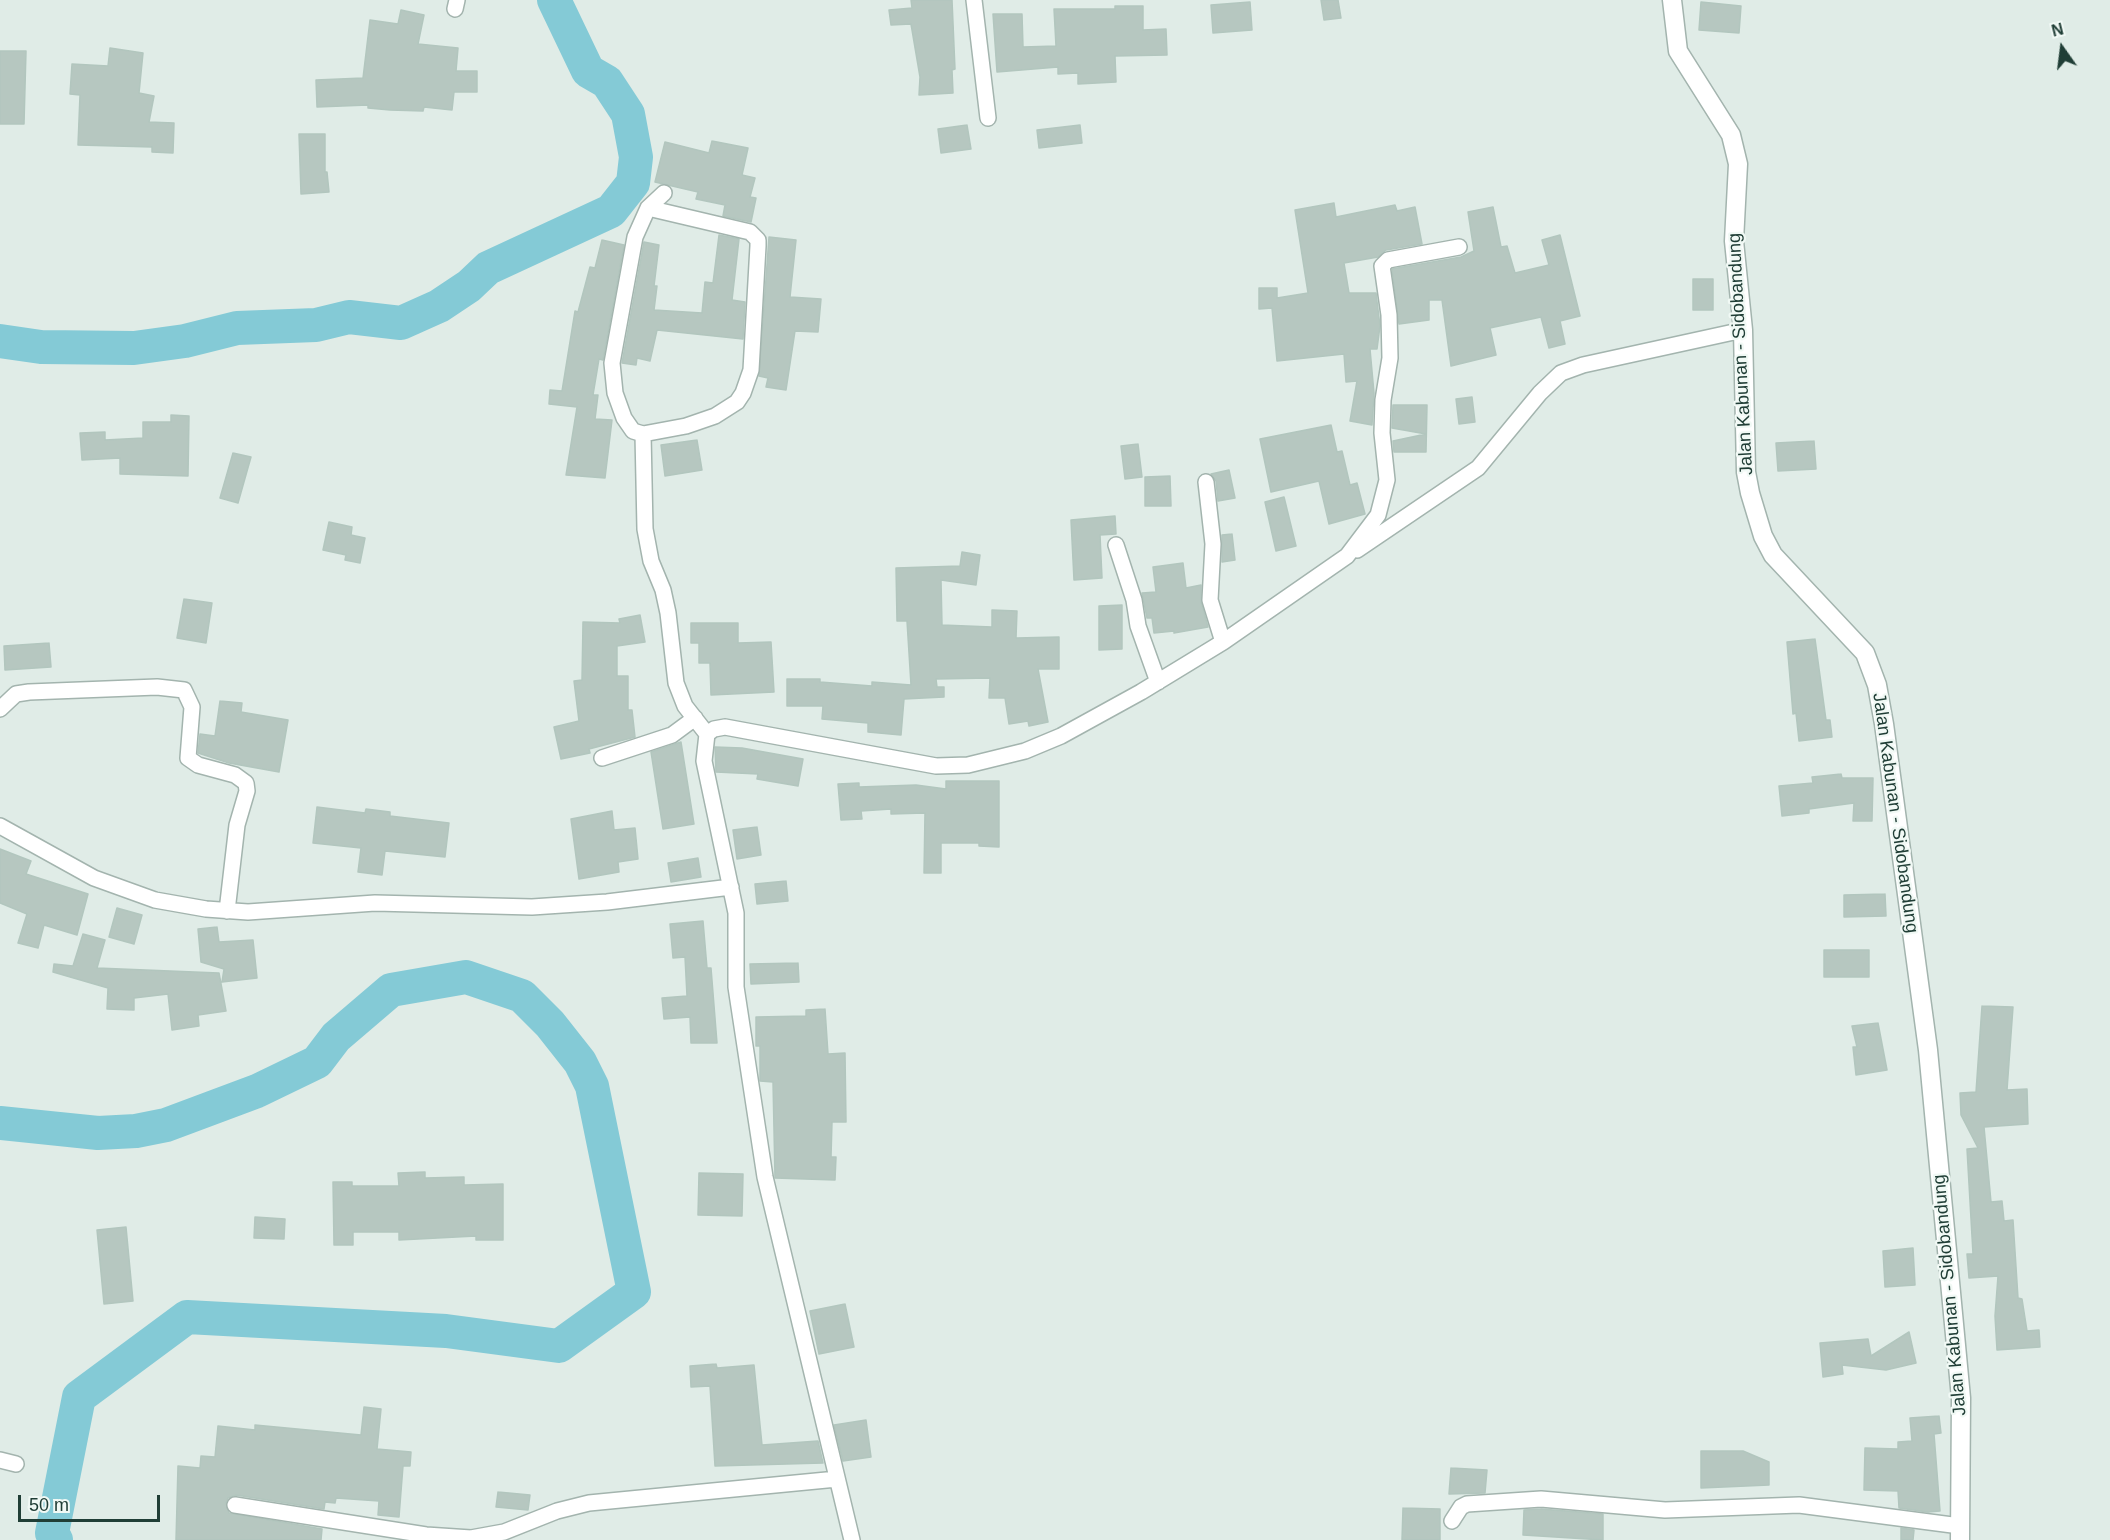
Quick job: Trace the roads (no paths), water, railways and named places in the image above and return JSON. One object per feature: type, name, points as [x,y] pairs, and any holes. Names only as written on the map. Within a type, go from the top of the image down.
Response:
[{"type":"street","points":[[974,0],[988,118]]},
{"type":"street","name":"Jalan Kabunan - Sidobandung","points":[[1672,0],[1678,51],[1734,144],[1739,184],[1734,241],[1743,330],[1747,477],[1763,536],[1778,561],[1841,624],[1865,653],[1874,676],[1884,724],[1928,1050],[1962,1413],[1960,1533]]},
{"type":"street","points":[[648,208],[750,232],[755,236],[758,246],[752,370],[744,393],[737,402],[715,416],[679,428],[643,434],[633,430],[624,418],[615,393],[612,363],[635,237],[648,208],[664,193]]},
{"type":"street","points":[[1347,556],[1378,515],[1387,480],[1383,433],[1390,341],[1382,266],[1388,260],[1459,247]]},
{"type":"street","points":[[852,1540],[765,1177],[736,987],[736,913],[706,776],[704,747],[707,734],[714,729],[725,727],[953,767],[992,760],[1034,747],[1061,736],[1158,682],[1223,642],[1478,468],[1540,393],[1561,372],[1583,364],[1743,330]]},
{"type":"street","points":[[643,434],[642,477],[648,546],[668,613],[676,683],[685,706],[707,734]]},
{"type":"street","points":[[1206,482],[1213,544],[1210,600],[1223,642]]},
{"type":"street","points":[[1116,545],[1134,600],[1138,626],[1158,682]]},
{"type":"street","points":[[0,709],[16,694],[29,692],[157,687],[184,690],[190,697],[192,707],[188,758],[198,765],[235,775],[246,783],[247,791],[236,834],[226,911]]},
{"type":"street","points":[[602,758],[672,735],[695,718]]},
{"type":"street","points":[[0,826],[84,873],[134,893],[181,906],[226,911],[375,903],[532,907],[607,902],[731,887]]},
{"type":"street","points":[[0,1460],[16,1464]]},
{"type":"street","points":[[236,1505],[426,1534],[471,1538],[504,1532],[557,1511],[589,1503],[837,1479]]},
{"type":"street","points":[[1452,1521],[1461,1507],[1467,1504],[1541,1499],[1665,1510],[1799,1505],[1960,1533]]},
{"type":"waterway","points":[[0,341],[41,347],[134,348],[185,341],[237,328],[316,325],[349,317],[401,323],[439,306],[469,286],[488,268],[611,211],[633,183],[636,157],[628,114],[607,82],[588,71],[554,0]]},
{"type":"waterway","points":[[0,1123],[98,1133],[136,1131],[166,1125],[257,1091],[317,1062],[336,1037],[391,990],[466,977],[522,996],[550,1024],[580,1062],[592,1086],[634,1292],[559,1346],[446,1331],[187,1317],[79,1397],[52,1533],[56,1540]]}]
